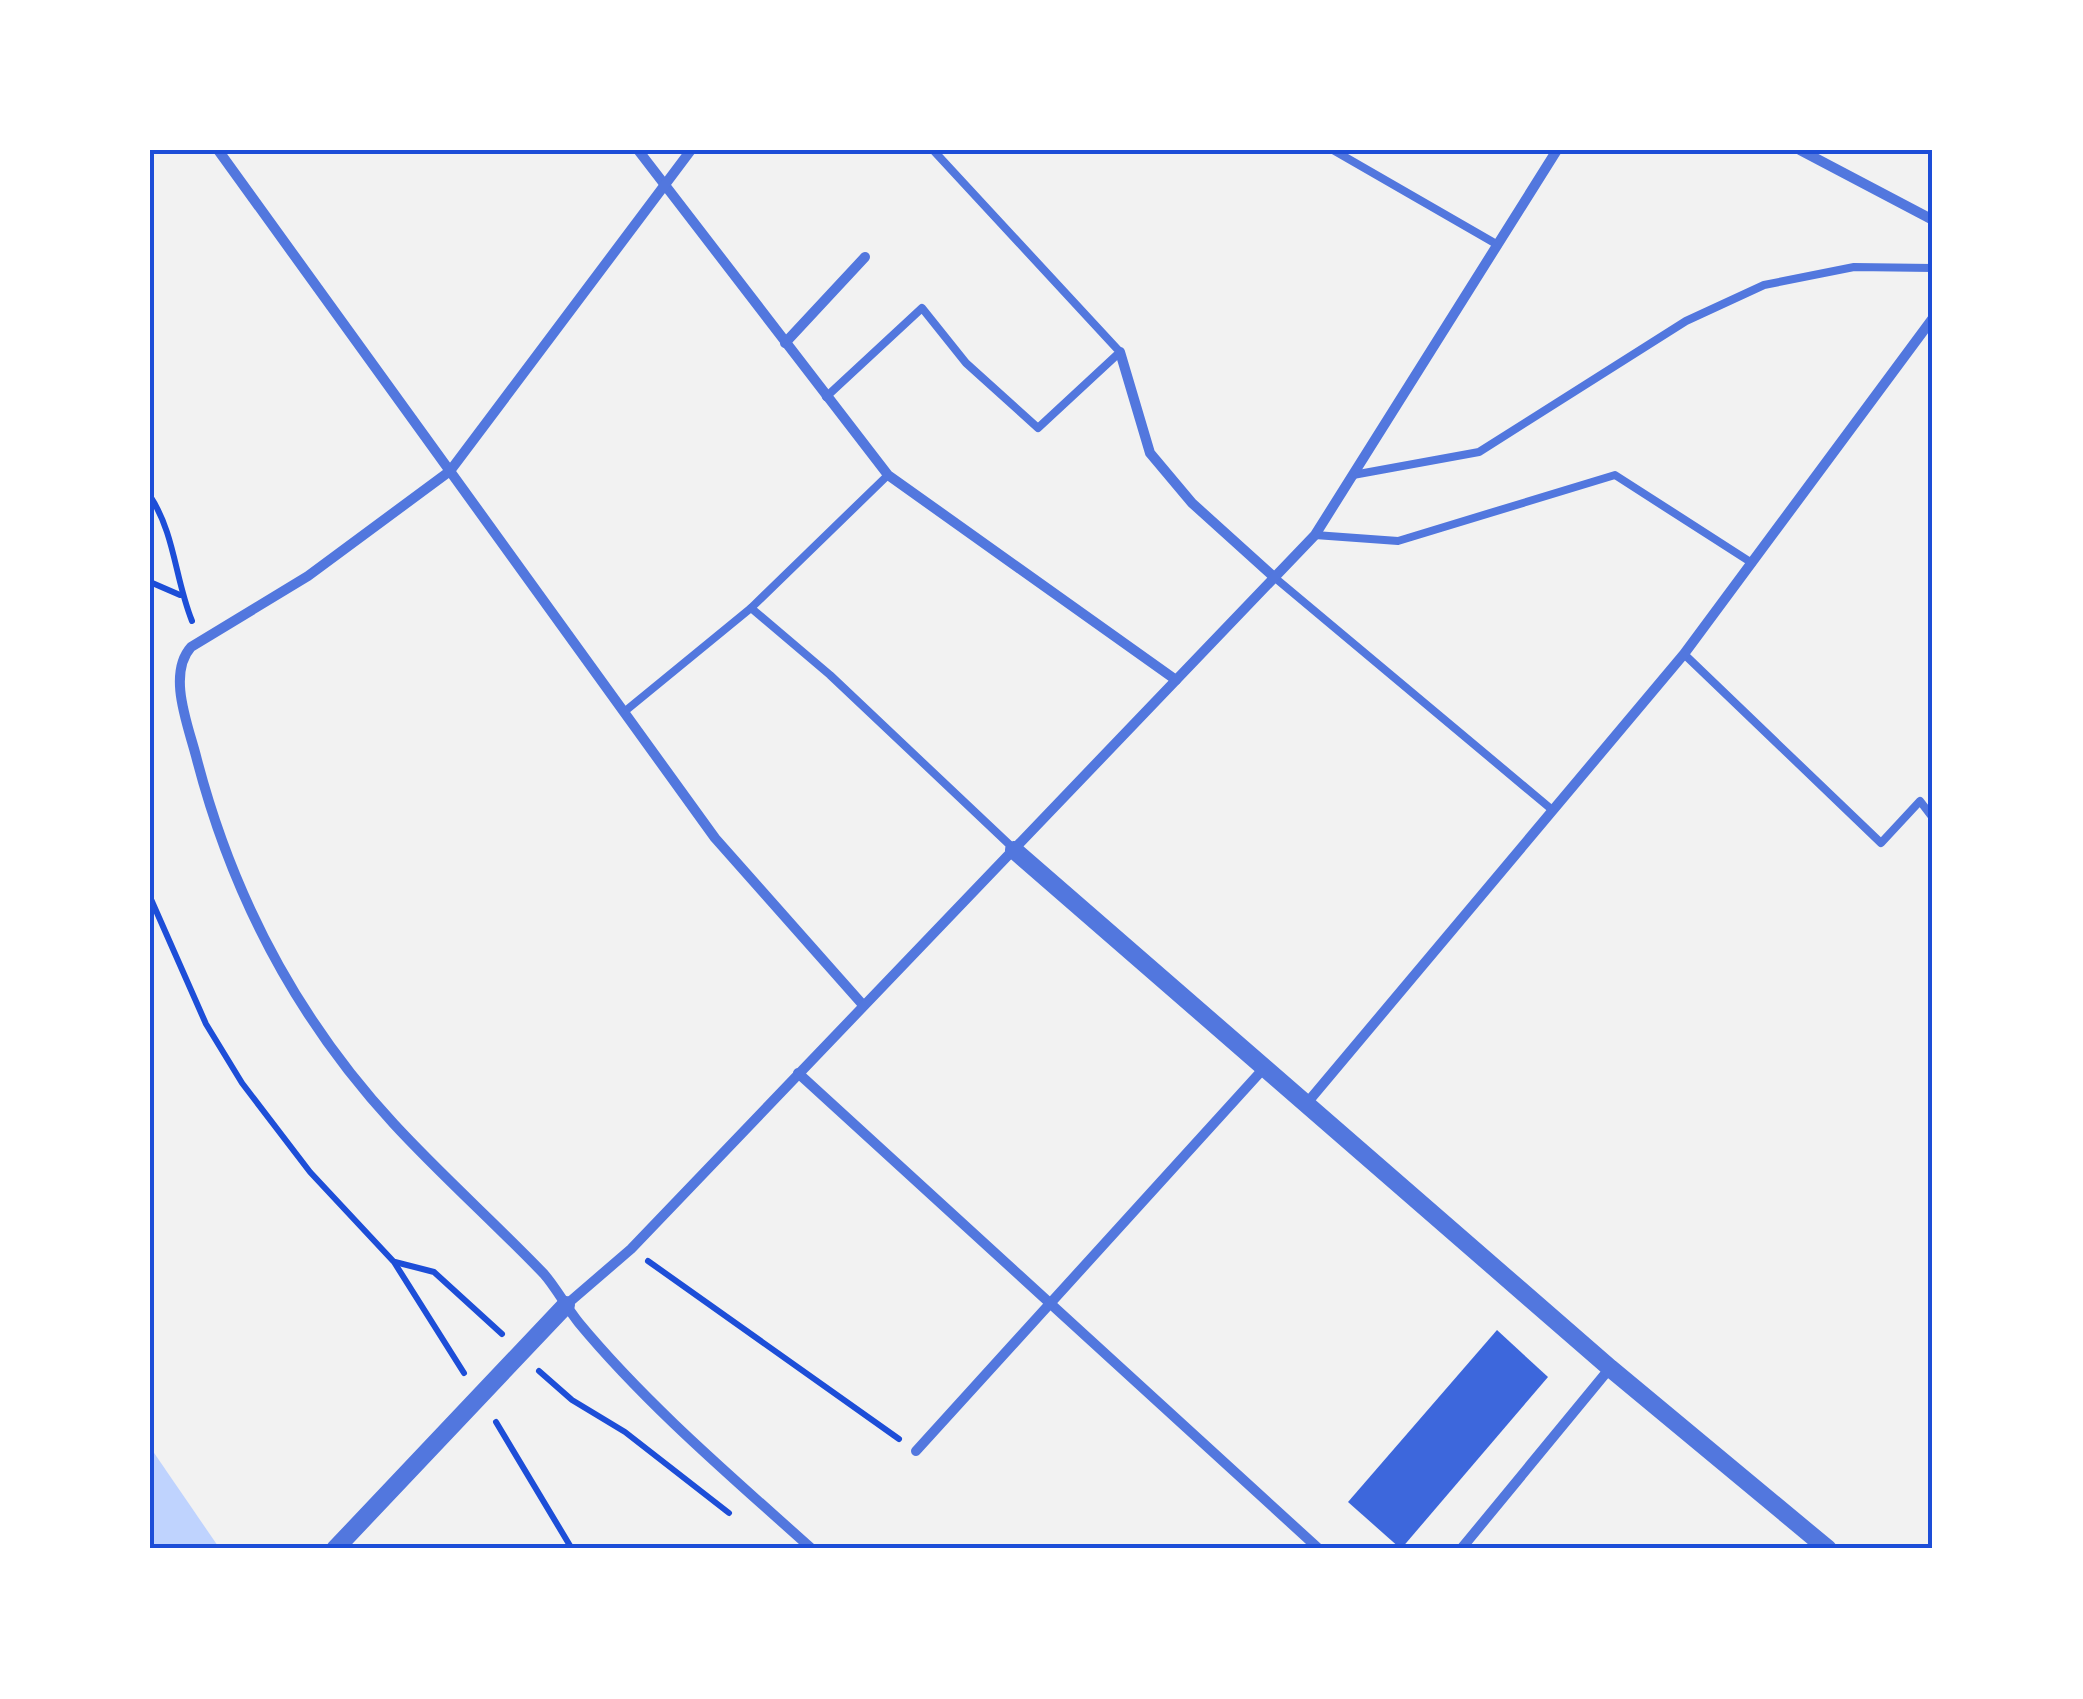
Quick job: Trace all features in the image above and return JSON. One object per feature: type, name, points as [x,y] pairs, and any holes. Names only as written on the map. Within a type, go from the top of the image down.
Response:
[{"type":"street","points":[[218,150],[715,838],[863,1005]]},
{"type":"street","points":[[638,150],[888,474],[1176,680]]},
{"type":"street","points":[[691,150],[450,471],[308,576],[200,641],[182,662],[186,719],[241,895],[281,976],[392,1121],[547,1277],[566,1305],[645,1391],[812,1549]]},
{"type":"street","points":[[334,1549],[566,1305],[632,1249],[1316,534],[1557,150]]},
{"type":"street","points":[[1800,150],[1933,220]]},
{"type":"street","points":[[785,342],[864,257]]},
{"type":"street","points":[[1307,1103],[1550,808],[1684,654],[1928,334],[1933,318]]},
{"type":"street","points":[[1120,352],[1150,453],[1192,504],[1274,576]]},
{"type":"street","points":[[1014,850],[1610,1368],[1828,1549]]},
{"type":"street","points":[[916,1451],[1266,1066]]},
{"type":"street","points":[[798,1073],[1319,1549]]},
{"type":"street","points":[[1461,1549],[1610,1368]]},
{"type":"lane","points":[[826,397],[922,308],[966,363],[1038,428],[1120,352],[933,150]]},
{"type":"lane","points":[[1333,150],[1498,245]]},
{"type":"lane","points":[[1353,476],[1479,452],[1686,321],[1764,285],[1854,267],[1933,268]]},
{"type":"lane","points":[[624,712],[751,608],[888,474]]},
{"type":"lane","points":[[1316,534],[1398,541],[1615,476],[1752,563]]},
{"type":"lane","points":[[1274,576],[1550,808]]},
{"type":"lane","points":[[751,608],[830,675],[1014,850]]},
{"type":"lane","points":[[1684,654],[1881,843],[1920,801],[1933,818]]},
{"type":"path","points":[[150,496],[165,518],[182,596],[200,641]]},
{"type":"path","points":[[150,582],[182,596]]},
{"type":"path","points":[[150,897],[206,1024],[242,1083],[310,1172],[394,1262],[470,1382]]},
{"type":"path","points":[[632,1249],[916,1451]]},
{"type":"path","points":[[394,1262],[434,1272],[508,1340]]},
{"type":"path","points":[[536,1369],[572,1400],[625,1432],[731,1514]]},
{"type":"path","points":[[491,1415],[572,1549]]},
{"type":"water","points":[[150,1447],[220,1549],[150,1549]]},
{"type":"building","points":[[1497,1330],[1548,1377],[1401,1549],[1348,1502]]}]
